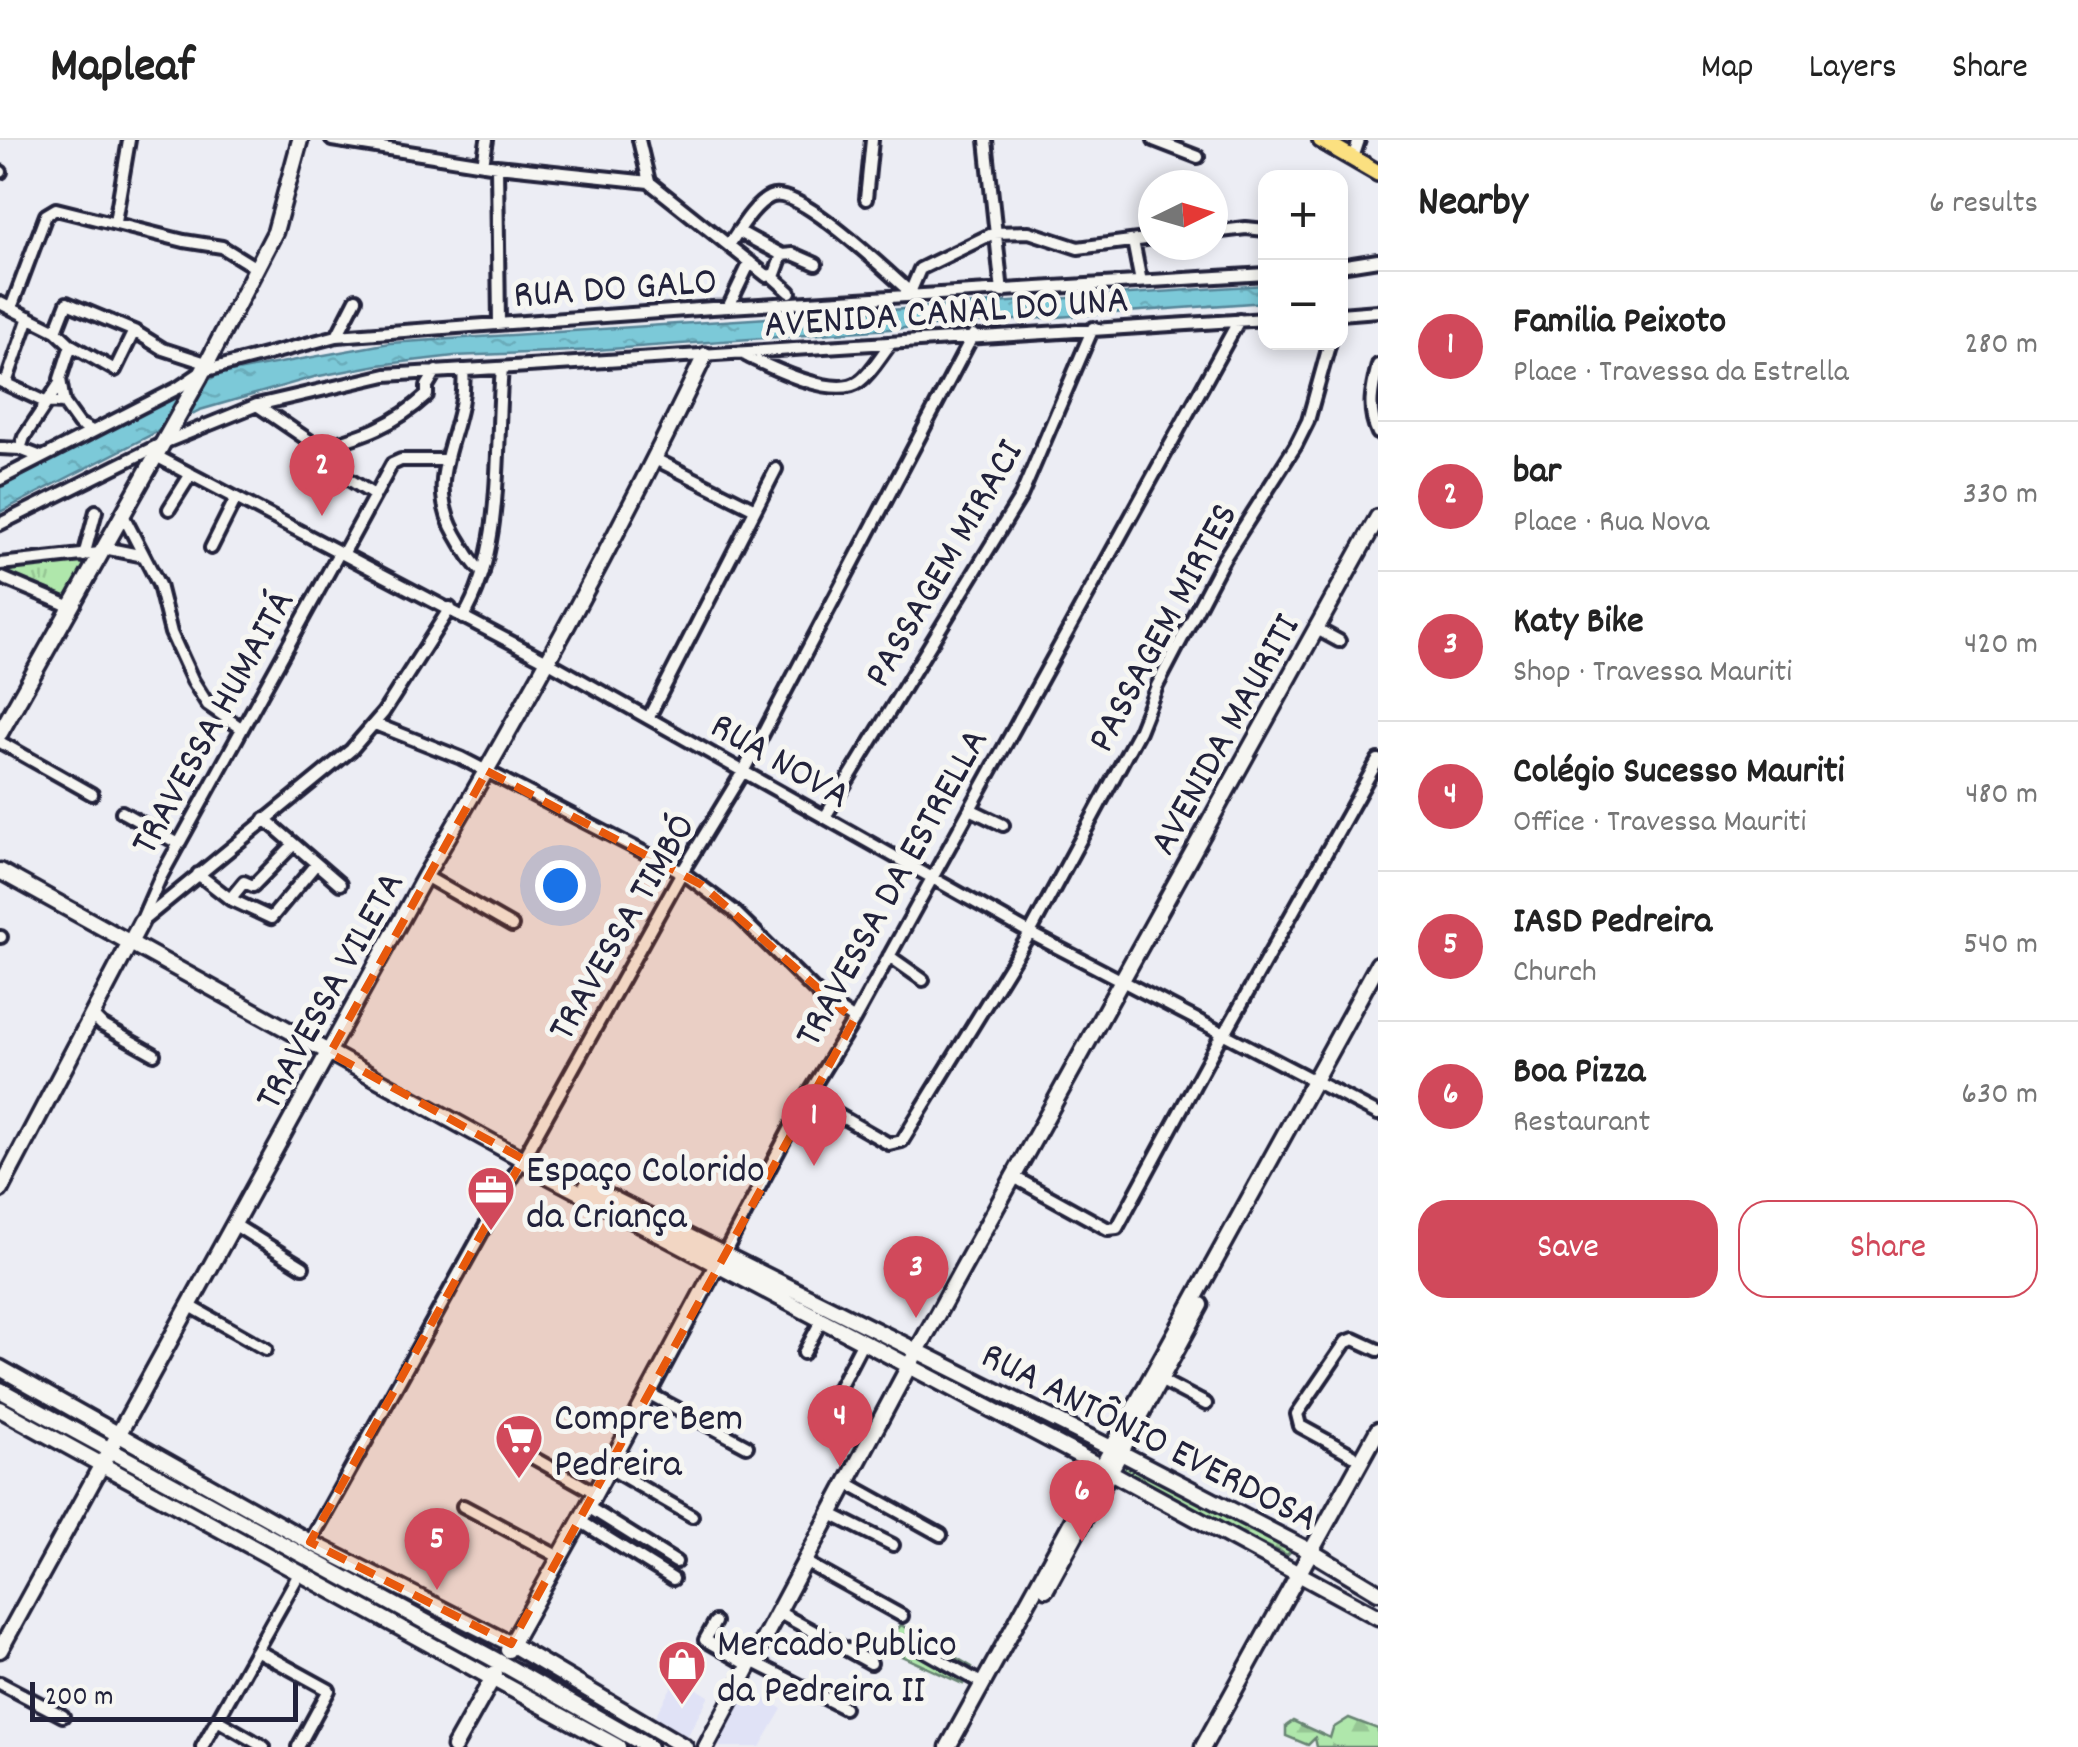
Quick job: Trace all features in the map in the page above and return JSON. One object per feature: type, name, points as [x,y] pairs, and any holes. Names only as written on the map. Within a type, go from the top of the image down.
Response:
[{"type":"main road","points":[[1321,140],[1378,173]]},
{"type":"street","points":[[116,222],[129,140]]},
{"type":"street","points":[[0,733],[163,444],[275,232],[300,140]]},
{"type":"street","points":[[332,140],[497,166],[650,182],[790,292]]},
{"type":"street","points":[[483,164],[487,140]]},
{"type":"street","points":[[639,140],[650,182]]},
{"type":"street","points":[[866,199],[872,140]]},
{"type":"street","points":[[970,140],[986,141],[1002,292]]},
{"type":"street","points":[[1154,140],[1198,157]]},
{"type":"street","points":[[1352,158],[1359,140]]},
{"type":"street","points":[[497,166],[499,323]]},
{"type":"street","points":[[728,245],[765,200],[783,196],[814,211],[910,294],[920,269],[994,234],[1029,232],[1078,248],[1138,240]]},
{"type":"street","points":[[134,330],[115,370],[71,345],[56,331],[5,305],[46,215],[62,209],[184,242],[222,247],[256,268]]},
{"type":"street","points":[[1228,230],[1258,229]]},
{"type":"street","points":[[738,232],[782,255],[792,254],[816,264]]},
{"type":"street","points":[[1133,241],[1141,282]]},
{"type":"street","points":[[772,276],[782,255]]},
{"type":"street","points":[[1348,265],[1378,260]]},
{"type":"street","points":[[730,306],[750,262]]},
{"type":"street","name":"RUA DO GALO","points":[[0,479],[178,388],[203,370],[337,336],[730,306],[1258,275]]},
{"type":"street","points":[[76,306],[81,293]]},
{"type":"street","points":[[337,336],[356,298]]},
{"type":"street","points":[[56,331],[68,304],[76,306],[134,330],[203,370]]},
{"type":"street","points":[[1348,313],[1378,311]]},
{"type":"street","points":[[30,317],[3,382],[45,402],[64,403]]},
{"type":"street","name":"AVENIDA CANAL DO UNA","points":[[0,524],[163,444],[257,405],[386,375],[1258,319]]},
{"type":"street","name":"TRAVESSA DA ESTRELLA","points":[[454,1747],[561,1558],[807,1096],[854,1020],[1239,320]]},
{"type":"street","name":"PASSAGEM MIRACI","points":[[826,817],[1021,496],[1093,328]]},
{"type":"street","name":"TRAVESSA TIMBÓ","points":[[310,1542],[520,1157],[744,770],[973,335]]},
{"type":"street","points":[[742,354],[836,388],[852,385],[864,376],[890,343]]},
{"type":"street","points":[[20,449],[60,383],[71,345]]},
{"type":"street","points":[[785,350],[786,372]]},
{"type":"street","name":"PASSAGEM MIRTES","points":[[807,1096],[889,1144],[900,1144],[1030,933],[1138,731],[1223,560],[1308,422],[1328,350]]},
{"type":"street","name":"TRAVESSA VILETA","points":[[0,1650],[425,876],[487,771],[655,459],[705,355]]},
{"type":"street","points":[[1378,365],[1370,402],[1378,433]]},
{"type":"street","points":[[463,618],[477,596],[483,573],[493,506],[502,368]]},
{"type":"street","points":[[463,370],[464,395],[444,460],[442,493],[447,519],[472,562],[483,573]]},
{"type":"street","points":[[320,448],[390,425],[427,395],[427,386],[436,371]]},
{"type":"street","points":[[60,383],[64,403],[79,424],[90,430]]},
{"type":"street","points":[[257,405],[320,448],[332,468],[374,495]]},
{"type":"street","name":"RUA NOVA","points":[[163,444],[191,474],[450,608],[1030,933],[1378,1114]]},
{"type":"street","points":[[0,448],[20,449],[41,457]]},
{"type":"street","points":[[655,459],[755,508]]},
{"type":"street","name":"TRAVESSA HUMAITÁ","points":[[140,922],[242,728],[390,467],[397,461],[444,460]]},
{"type":"street","points":[[649,717],[776,468]]},
{"type":"street","points":[[169,509],[191,474]]},
{"type":"street","points":[[211,548],[236,498]]},
{"type":"street","points":[[84,556],[96,511]]},
{"type":"street","points":[[123,514],[159,585],[172,634],[200,692],[208,706],[242,728]]},
{"type":"street","name":"AVENIDA MAURITI","points":[[706,1747],[1012,1176],[1378,517]]},
{"type":"street","points":[[0,564],[84,556],[102,550],[144,556]]},
{"type":"street","points":[[0,577],[69,606]]},
{"type":"street","points":[[0,1190],[140,922],[336,763],[375,724],[450,608]]},
{"type":"street","points":[[1316,629],[1339,641]]},
{"type":"street","points":[[375,724],[487,771],[682,872],[734,911],[818,995],[854,1020]]},
{"type":"street","points":[[0,742],[92,794]]},
{"type":"street","points":[[1012,1176],[1108,1229],[1114,1230],[1120,1224],[1378,760]]},
{"type":"street","points":[[970,809],[1002,825]]},
{"type":"street","points":[[122,812],[179,844]]},
{"type":"street","points":[[264,819],[340,884]]},
{"type":"street","points":[[230,899],[244,882],[253,886],[293,845]]},
{"type":"street","points":[[198,874],[230,899],[271,918],[316,864]]},
{"type":"street","name":"RUA ANTÔNIO EVERDOSA","points":[[0,872],[520,1157],[1116,1451],[1378,1592]]},
{"type":"street","points":[[425,876],[512,926]]},
{"type":"street","points":[[889,956],[923,980]]},
{"type":"street","points":[[959,1747],[1037,1594],[1348,1028],[1378,964]]},
{"type":"street","points":[[1348,1028],[1378,982]]},
{"type":"street","points":[[92,1015],[102,1025],[154,1054]]},
{"type":"street","points":[[234,1225],[303,1267]]},
{"type":"street","name":"RUA ANTÔNIO EVERDOSA","points":[[720,1259],[882,1354],[1378,1617]]},
{"type":"street","points":[[1116,1451],[1160,1380],[1211,1278]]},
{"type":"street","points":[[190,1306],[266,1349]]},
{"type":"street","points":[[804,1354],[821,1320]]},
{"type":"street","points":[[882,1354],[891,1349],[890,1338]]},
{"type":"street","points":[[1353,1454],[1300,1426],[1297,1414],[1346,1342],[1354,1339],[1378,1350]]},
{"type":"street","points":[[832,1401],[862,1342]]},
{"type":"street","points":[[0,1368],[310,1542],[511,1644],[685,1747]]},
{"type":"street","points":[[1160,1380],[1206,1404]]},
{"type":"street","points":[[0,1390],[650,1747]]},
{"type":"street","points":[[648,1393],[747,1446]]},
{"type":"street","points":[[0,1408],[618,1747]]},
{"type":"street","points":[[1203,1747],[1378,1430]]},
{"type":"street","points":[[505,1442],[676,1562]]},
{"type":"street","points":[[609,1468],[692,1516]]},
{"type":"street","points":[[847,1483],[941,1535]]},
{"type":"street","points":[[463,1506],[561,1558]]},
{"type":"street","points":[[831,1514],[894,1545]]},
{"type":"street","points":[[580,1522],[673,1579]]},
{"type":"street","points":[[805,1562],[902,1616]]},
{"type":"street","points":[[202,1747],[299,1574]]},
{"type":"street","points":[[778,1612],[871,1663]]},
{"type":"street","points":[[715,1622],[705,1640],[844,1708]]},
{"type":"street","points":[[909,1642],[983,1684]]},
{"type":"street","points":[[258,1651],[329,1690],[298,1747]]},
{"type":"street","points":[[948,1747],[983,1684],[995,1672]]},
{"type":"street","points":[[0,1683],[63,1716]]},
{"type":"street","points":[[216,1720],[264,1747]]},
{"type":"highlighted area","points":[[487,771],[702,885],[854,1020],[511,1644],[310,1542],[523,1159],[330,1053]]},
{"type":"shaded area","name":"Mercado Publico da Pedreira II","points":[[677,1677],[709,1696],[687,1737],[654,1718]]},
{"type":"shaded area","points":[[746,1687],[782,1709],[760,1747],[718,1746]]},
{"type":"green space","points":[[95,555],[73,604],[0,574],[0,564]]},
{"type":"green space","points":[[1125,1455],[1291,1551],[1287,1555],[1116,1476]]},
{"type":"green space","points":[[133,1465],[495,1662],[490,1673],[128,1474]]},
{"type":"green space","points":[[901,1625],[972,1667],[963,1684],[882,1647]]},
{"type":"green space","points":[[1349,1718],[1378,1729],[1378,1747],[1317,1747],[1315,1738],[1308,1745],[1286,1736],[1286,1726],[1293,1721],[1330,1738],[1333,1728]]},
{"type":"water","points":[[1258,285],[1258,303],[596,350],[454,356],[378,365],[314,377],[200,410],[0,512],[0,485],[220,374],[390,343]]},
{"type":"place","name":"bar","points":[[322,516]]},
{"type":"place","name":"Familia Peixoto","points":[[814,1166]]},
{"type":"place","name":"Espaço Colorido da Criança","points":[[491,1232]]},
{"type":"place","name":"Katy Bike","points":[[916,1318]]},
{"type":"place","name":"Colégio Sucesso Mauriti","points":[[840,1467]]},
{"type":"place","name":"Compre Bem Pedreira","points":[[519,1480]]},
{"type":"place","name":"Boa Pizza","points":[[1082,1542]]},
{"type":"place","name":"IASD Pedreira","points":[[437,1590]]},
{"type":"place","name":"Mercado Publico da Pedreira II","points":[[682,1706]]}]
